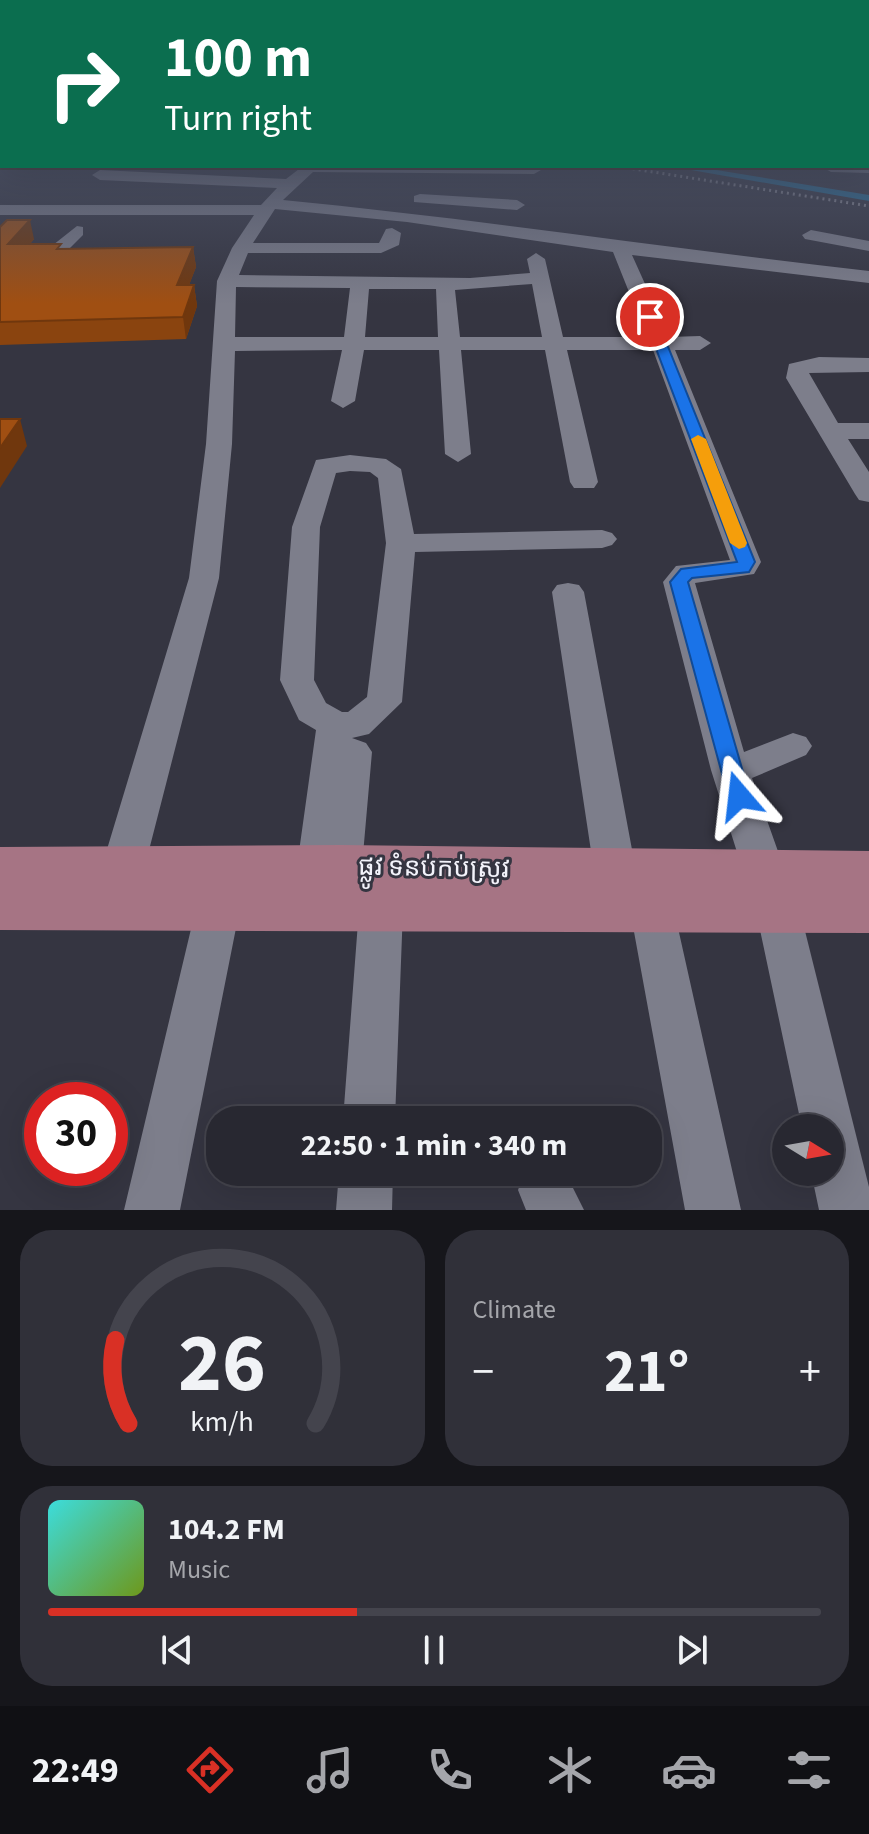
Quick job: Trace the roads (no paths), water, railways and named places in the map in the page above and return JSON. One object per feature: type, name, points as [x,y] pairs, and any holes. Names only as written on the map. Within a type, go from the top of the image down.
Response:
[{"type":"main road","name":"ផ្លូវ ទំនប់កប់ស្រូវ","points":[[0,907],[117,888],[329,866],[615,871],[771,891],[869,910]]},
{"type":"main road","name":"ផ្លូវ ទំនប់កប់ស្រូវ","points":[[0,868],[218,908],[381,909],[652,910],[869,872]]},
{"type":"street","points":[[0,210],[127,207],[255,190]]},
{"type":"street","points":[[117,888],[204,578],[219,444],[227,281],[241,248],[286,190]]},
{"type":"street","points":[[318,190],[414,206],[624,257],[688,266]]},
{"type":"street","points":[[414,206],[424,190]]},
{"type":"street","points":[[0,195],[57,197],[49,211]]},
{"type":"street","points":[[325,195],[414,206],[517,205]]},
{"type":"street","points":[[111,228],[127,207]]},
{"type":"street","points":[[47,230],[83,230],[59,249]]},
{"type":"street","points":[[241,248],[387,247],[392,233]]},
{"type":"street","points":[[811,235],[869,246]]},
{"type":"street","points":[[533,236],[538,278],[584,482]]},
{"type":"street","points":[[343,401],[354,345],[359,248]]},
{"type":"street","points":[[624,257],[869,277]]},
{"type":"street","points":[[624,257],[661,343],[746,562],[743,568],[726,572],[687,573],[679,582],[730,770],[771,891],[825,1114]]},
{"type":"street","points":[[227,281],[301,291],[356,282],[445,284],[538,278]]},
{"type":"street","points":[[445,284],[458,454]]},
{"type":"street","points":[[222,344],[700,343]]},
{"type":"street","points":[[865,371],[819,364],[797,369],[798,378],[869,494]]},
{"type":"street","points":[[829,431],[869,431]]},
{"type":"street","points":[[350,463],[377,465],[391,475],[401,543],[384,702],[345,725],[312,711],[297,680],[306,527],[325,466],[350,463]]},
{"type":"street","points":[[401,543],[602,539]]},
{"type":"street","points":[[568,592],[615,871]]},
{"type":"street","points":[[329,866],[345,725]]},
{"type":"street","points":[[730,770],[793,746]]},
{"type":"street","points":[[152,1210],[218,908]]},
{"type":"street","points":[[370,1106],[381,909]]},
{"type":"street","points":[[652,910],[713,1210]]},
{"type":"street","points":[[364,1210],[365,1186]]},
{"type":"street","points":[[841,1186],[847,1210]]},
{"type":"waterway","points":[[823,190],[869,198]]},
{"type":"railway","points":[[770,190],[869,206]]}]
